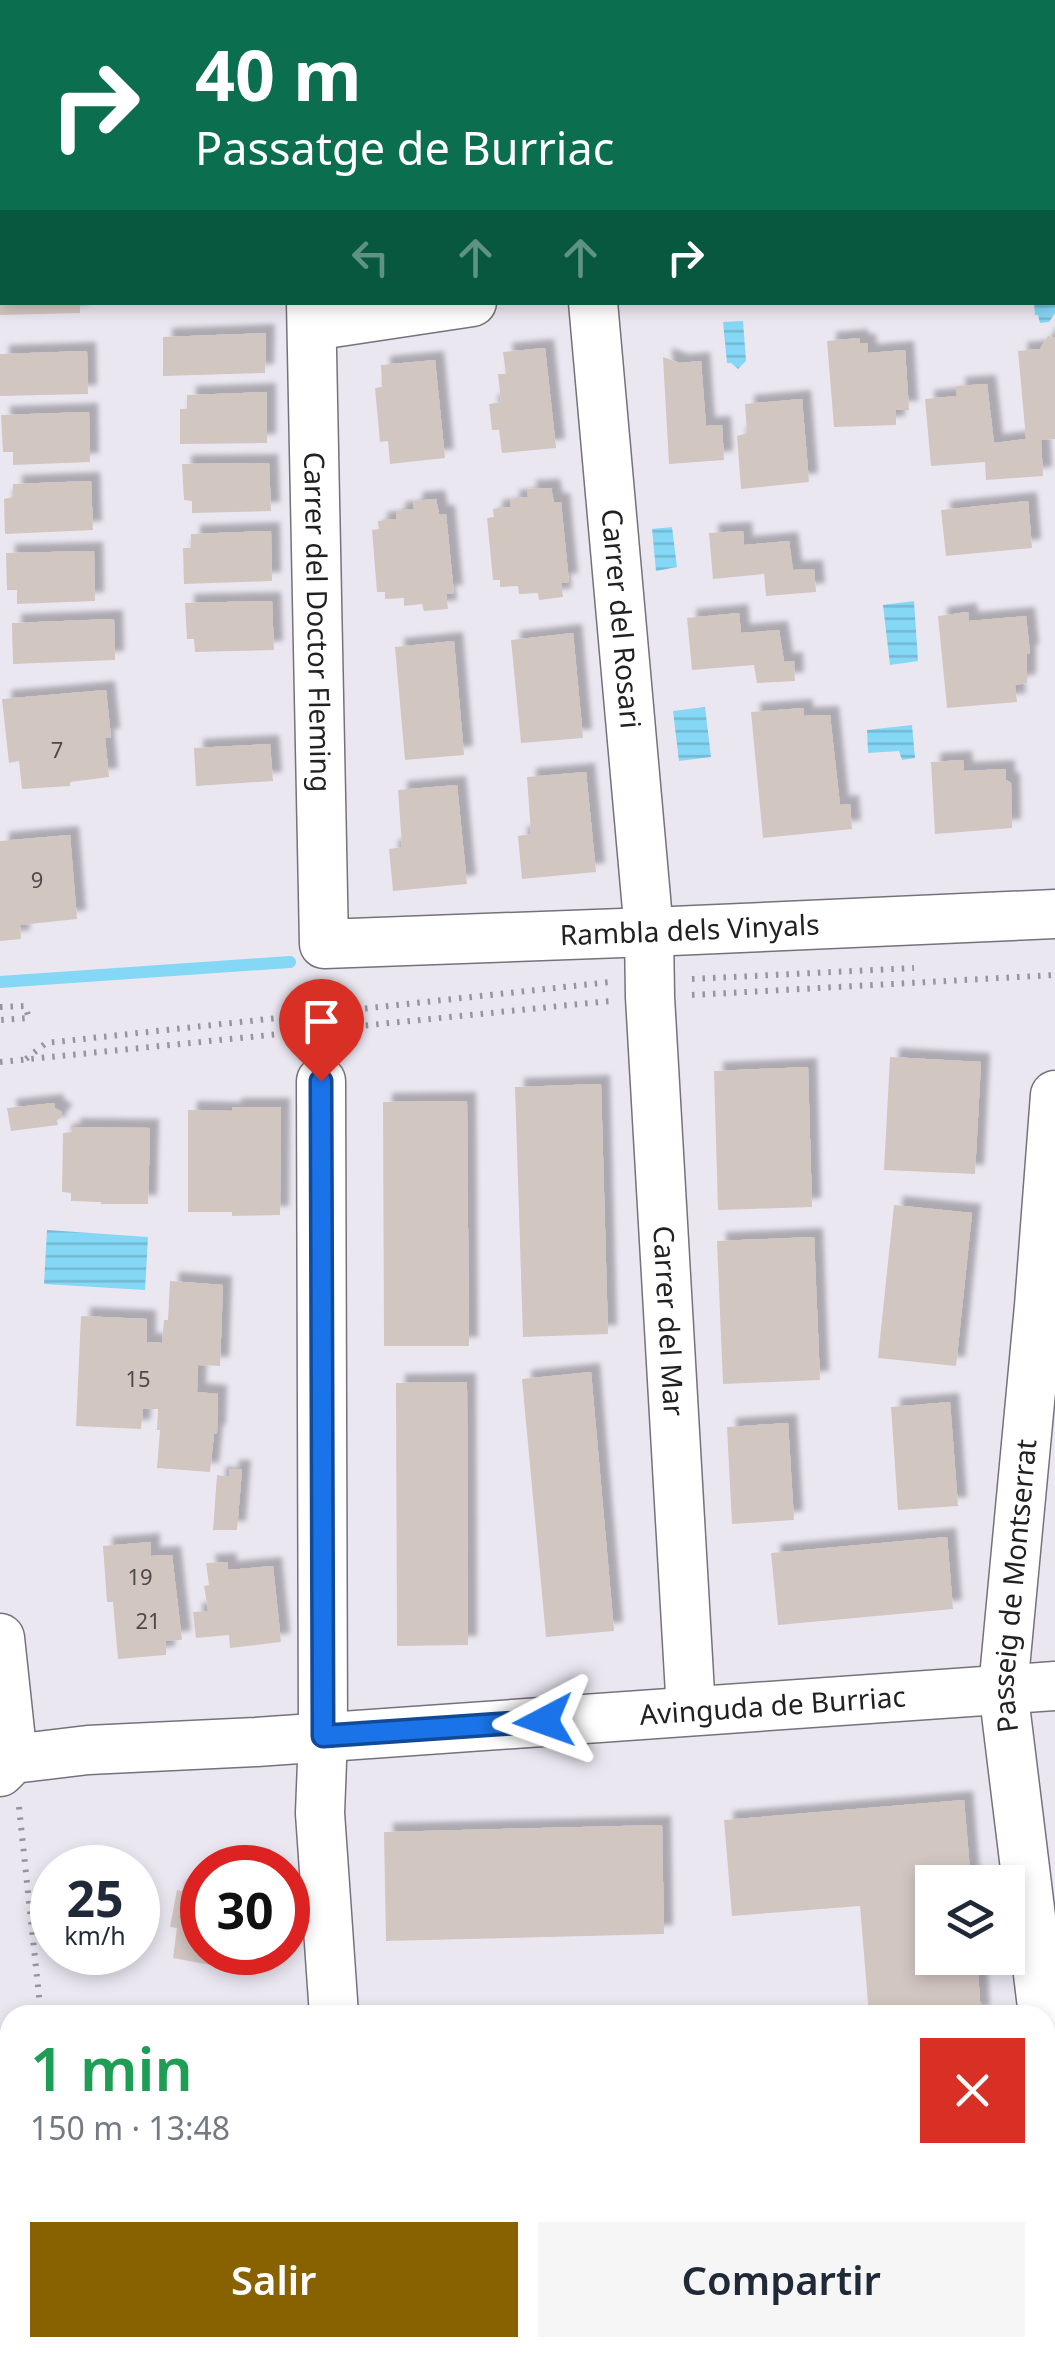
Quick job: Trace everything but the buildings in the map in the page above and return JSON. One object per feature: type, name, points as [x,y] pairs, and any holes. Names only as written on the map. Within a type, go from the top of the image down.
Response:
[{"type":"street","points":[[312,314],[432,305]]},
{"type":"street","name":"Carrer del Rosari","points":[[593,305],[649,932]]},
{"type":"street","name":"Carrer del Doctor Fleming","points":[[312,314],[324,944]]},
{"type":"street","name":"Rambla dels Vinyals","points":[[324,944],[1055,914]]},
{"type":"street","name":"Carrer del Mar","points":[[649,932],[691,1711]]},
{"type":"street","points":[[321,1081],[320,1814],[333,2005]]},
{"type":"street","name":"Passeig de Montserrat","points":[[1041,2005],[1003,1689],[1055,1095]]},
{"type":"street","points":[[0,1638],[7,1765]]},
{"type":"street","name":"Avinguda de Burriac","points":[[7,1765],[88,1750],[256,1742],[1055,1686]]},
{"type":"path","points":[[0,1062],[650,989],[920,968]]},
{"type":"path","points":[[25,1060],[46,1044],[574,985],[650,989],[1055,975]]},
{"type":"path","points":[[0,1007],[25,1006],[30,1018],[0,1020]]},
{"type":"path","points":[[7,1765],[40,2005]]},
{"type":"water","points":[[1034,305],[1055,305],[1049,322],[1040,323]]},
{"type":"water","points":[[743,321],[746,361],[738,369],[727,363],[723,322]]},
{"type":"water","points":[[672,527],[677,567],[656,571],[652,529]]},
{"type":"water","points":[[914,601],[918,661],[890,665],[883,605]]},
{"type":"water","points":[[705,707],[711,757],[679,761],[673,711]]},
{"type":"water","points":[[912,725],[915,758],[902,760],[899,751],[868,753],[867,730]]},
{"type":"water","points":[[47,1230],[148,1237],[145,1290],[44,1284]]},
{"type":"waterway","points":[[0,982],[290,962]]},
{"type":"route","points":[[321,1081],[323,1736],[544,1721]]}]
